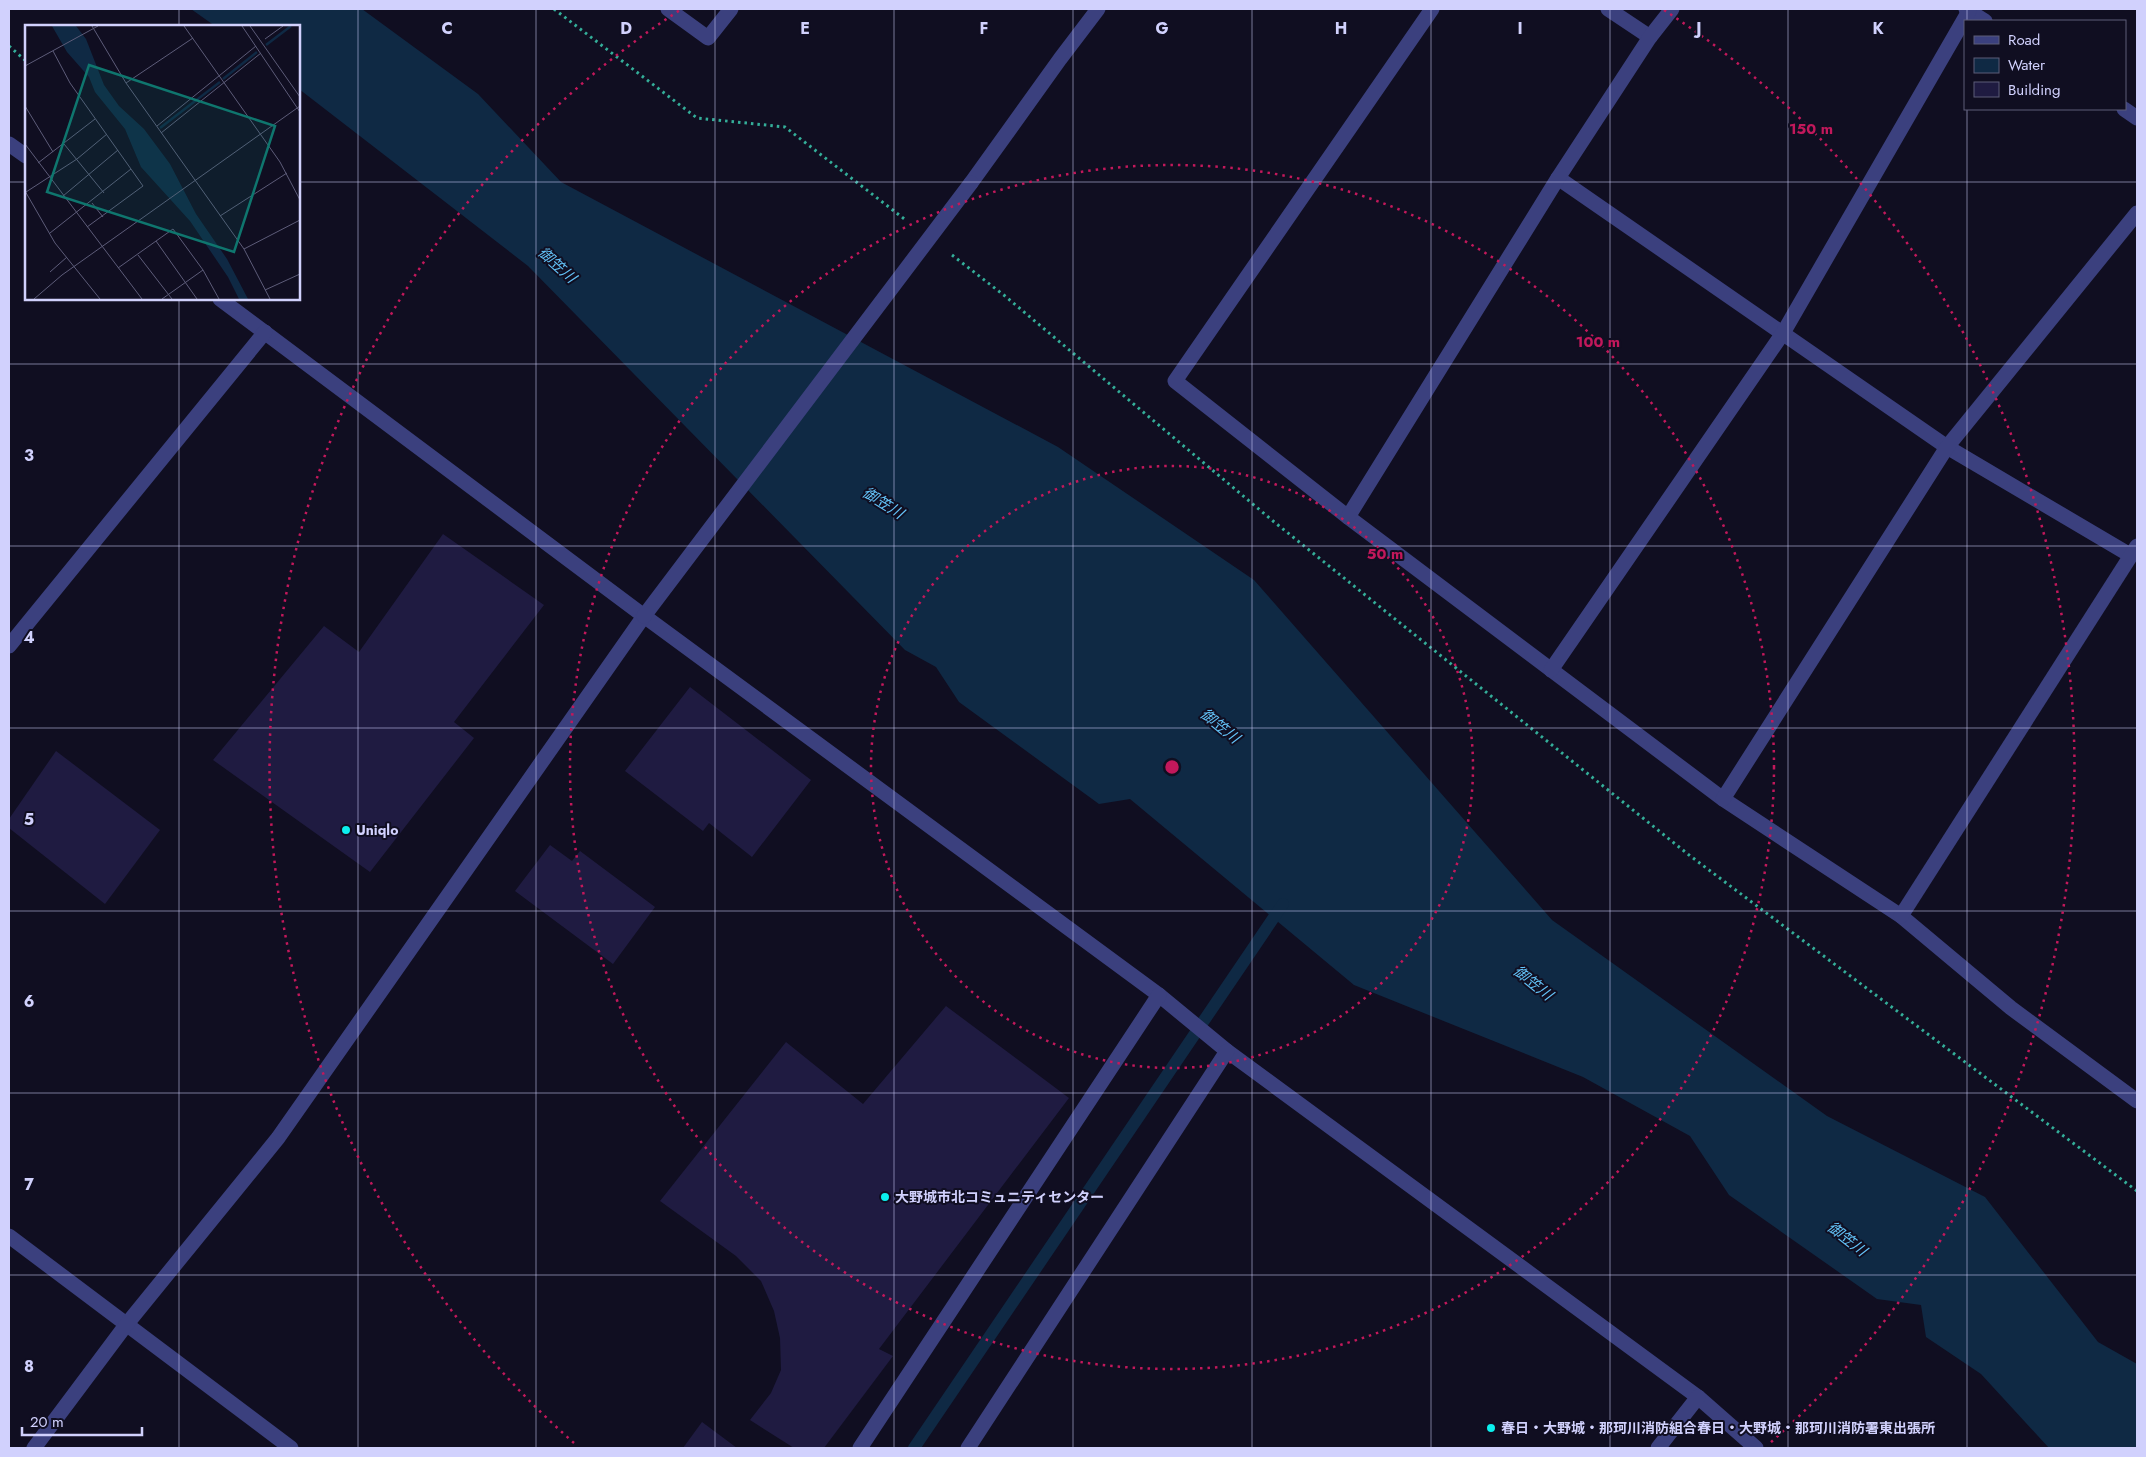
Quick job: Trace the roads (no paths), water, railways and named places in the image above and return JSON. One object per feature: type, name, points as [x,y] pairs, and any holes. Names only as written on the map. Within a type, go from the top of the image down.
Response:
[{"type":"street","points":[[668,9],[708,38],[731,9]]},
{"type":"street","points":[[34,1448],[126,1325],[278,1138],[644,616],[971,183],[1098,9]]},
{"type":"street","points":[[1432,9],[1175,380],[1348,517],[1723,799],[1901,916],[2011,1008],[2137,1101]]},
{"type":"street","points":[[1608,9],[1650,37]]},
{"type":"street","points":[[1348,517],[1558,178],[1650,37],[1672,9]]},
{"type":"street","points":[[1551,670],[1783,333],[1967,10],[1983,20]]},
{"type":"street","points":[[2125,110],[2137,118]]},
{"type":"street","points":[[9,144],[25,155]]},
{"type":"street","points":[[1558,178],[1947,447],[2134,550],[1901,916]]},
{"type":"street","points":[[1723,799],[1947,447],[2137,213]]},
{"type":"street","points":[[221,300],[644,616],[1158,995],[1227,1051],[1698,1397],[1756,1448]]},
{"type":"street","points":[[9,646],[265,332]]},
{"type":"street","points":[[860,1448],[1158,995]]},
{"type":"street","points":[[968,1448],[1227,1051]]},
{"type":"street","points":[[9,1236],[291,1448]]},
{"type":"street","points":[[1658,1448],[1698,1397]]},
{"type":"water","name":"御笠川","points":[[191,9],[362,9],[478,94],[561,182],[1058,447],[1254,580],[1552,920],[1827,1116],[1985,1197],[2098,1342],[2137,1364],[2137,1448],[2049,1448],[1981,1374],[1926,1337],[1921,1305],[1877,1299],[1729,1195],[1690,1136],[1583,1077],[1354,985],[1130,799],[1099,804],[959,702],[936,667],[905,650],[528,266],[300,90],[300,25],[214,25]]},
{"type":"waterway","points":[[914,1448],[1283,904]]},
{"type":"place","name":"Uniqlo","points":[[346,830]]},
{"type":"place","name":"大野城市北コミュニティセンター","points":[[885,1197]]},
{"type":"place","name":"春日・大野城・那珂川消防組合春日・大野城・那珂川消防署東出張所","points":[[1491,1428]]}]
